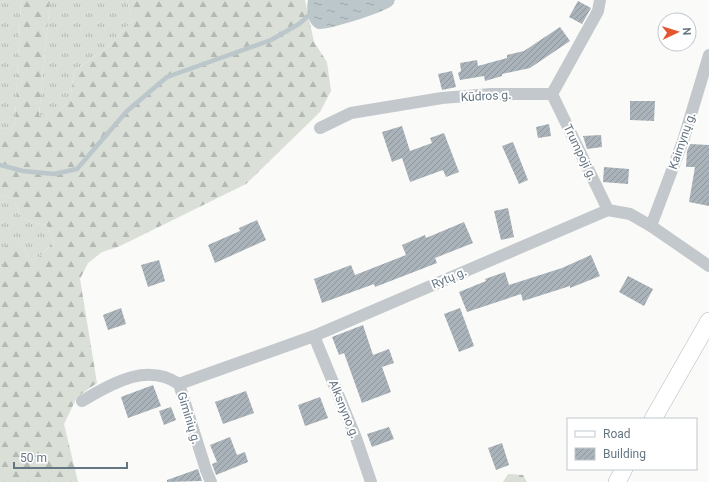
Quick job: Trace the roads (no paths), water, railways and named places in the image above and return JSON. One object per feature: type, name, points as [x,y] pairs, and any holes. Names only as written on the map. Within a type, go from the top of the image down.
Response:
[{"type":"main road","points":[[654,418],[709,321]]},
{"type":"main road","points":[[617,482],[623,470]]},
{"type":"street","points":[[552,94],[598,11],[600,0]]},
{"type":"street","name":"Kaimynų g.","points":[[651,226],[682,142],[709,55]]},
{"type":"street","name":"Kūdros g.","points":[[320,128],[351,114],[442,98],[491,94],[552,94]]},
{"type":"street","name":"Trumpoji g.","points":[[552,94],[608,210]]},
{"type":"street","points":[[608,210],[630,214],[651,226],[709,266]]},
{"type":"street","name":"Rytų g.","points":[[179,384],[314,336],[608,210]]},
{"type":"street","name":"Alksnyno g.","points":[[314,336],[356,438],[371,482]]},
{"type":"street","name":"Giminių g.","points":[[82,401],[132,377],[152,373],[162,375],[179,384],[211,482]]},
{"type":"water","points":[[308,0],[395,0],[391,7],[385,10],[355,21],[325,29],[319,29],[315,28],[310,21],[307,8]]},
{"type":"waterway","points":[[0,165],[23,171],[54,174],[77,169],[127,111],[167,77],[271,40],[299,24],[309,15]]}]
